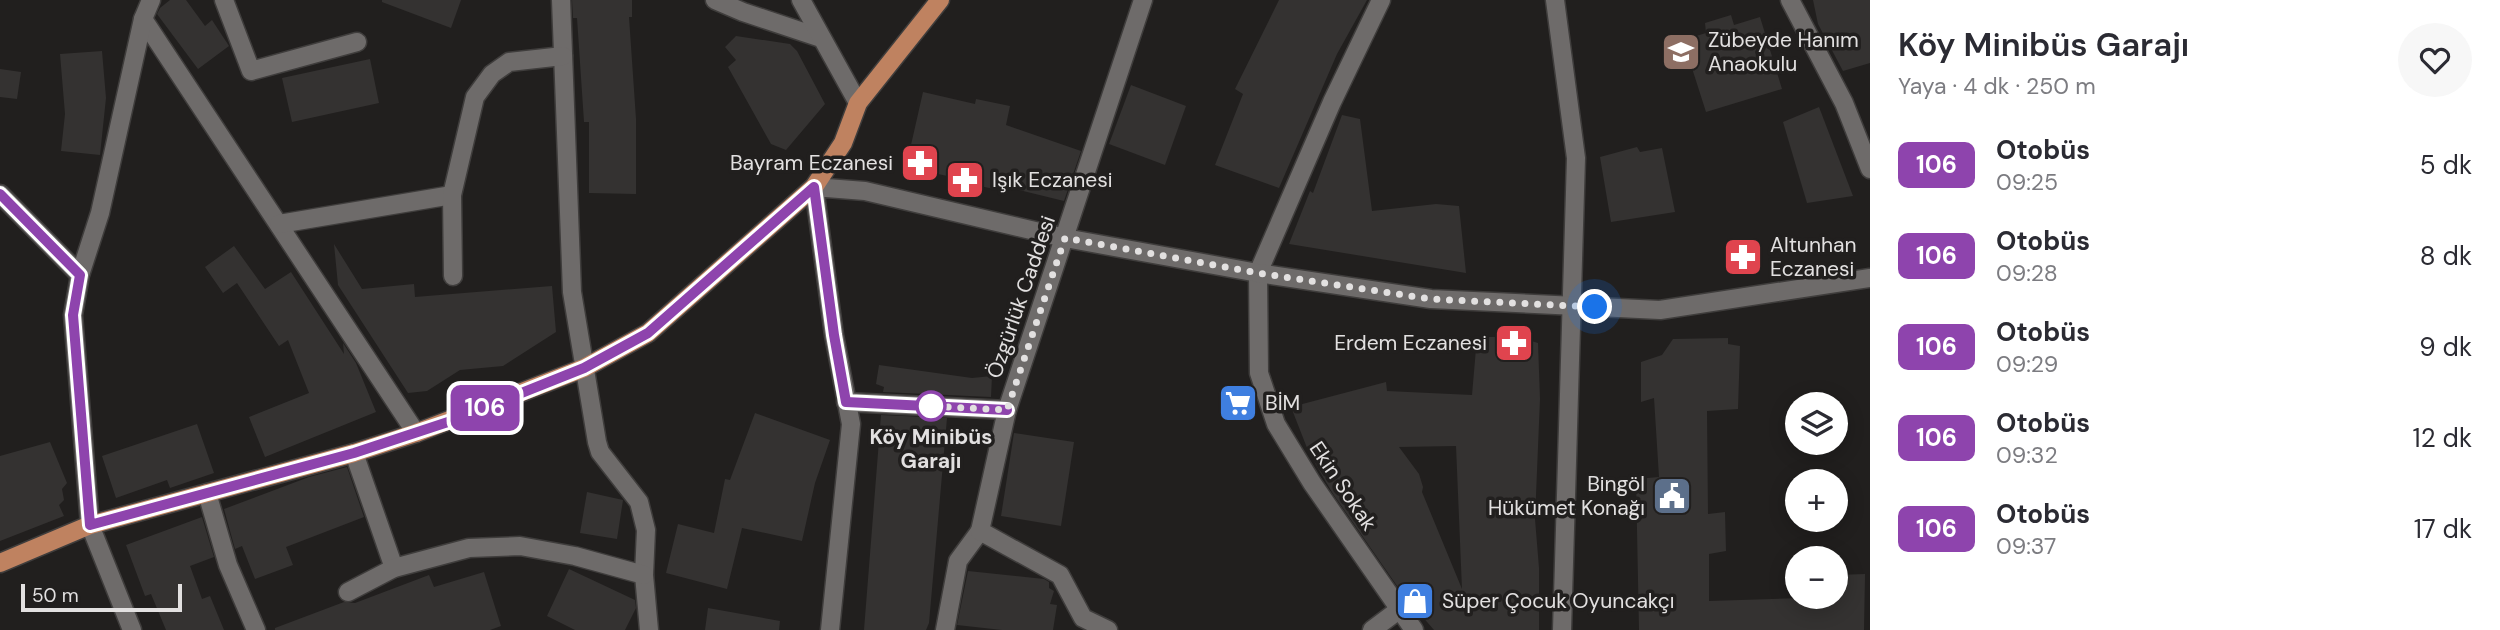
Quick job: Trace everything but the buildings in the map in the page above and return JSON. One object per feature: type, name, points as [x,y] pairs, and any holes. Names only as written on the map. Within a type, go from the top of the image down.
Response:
[{"type":"main road","points":[[0,563],[90,525],[354,453],[416,433],[584,368],[648,333],[814,187],[843,143],[858,103],[940,0]]},
{"type":"street","points":[[132,630],[90,525],[73,315],[80,275],[100,214],[143,19],[151,0]]},
{"type":"street","points":[[224,0],[251,71],[358,42]]},
{"type":"street","points":[[561,0],[572,292],[593,426],[600,452],[639,502],[646,530],[644,575],[649,630]]},
{"type":"street","points":[[715,0],[821,38]]},
{"type":"street","points":[[801,0],[858,103]]},
{"type":"street","name":"Özgürlük Caddesi","points":[[981,531],[1007,410],[1143,0]]},
{"type":"street","points":[[1258,273],[1332,102],[1381,0]]},
{"type":"street","points":[[1555,0],[1576,158],[1562,630]]},
{"type":"street","points":[[1790,0],[1844,103],[1870,169]]},
{"type":"street","points":[[143,19],[416,433]]},
{"type":"street","points":[[453,276],[452,195],[475,97],[492,74],[509,62],[563,56]]},
{"type":"street","points":[[830,630],[851,424],[834,335],[814,187],[865,191],[1065,238],[1258,273],[1431,299],[1660,310],[1870,278]]},
{"type":"street","points":[[0,194],[80,275]]},
{"type":"street","points":[[279,224],[452,195]]},
{"type":"street","name":"Ekin Sokak","points":[[1258,273],[1259,373],[1276,424],[1311,482],[1414,630]]},
{"type":"street","points":[[846,402],[1007,410]]},
{"type":"street","points":[[354,453],[394,568]]},
{"type":"street","points":[[207,493],[228,565],[256,630]]},
{"type":"street","points":[[945,630],[958,561],[981,531],[1060,575],[1081,624],[1108,630]]},
{"type":"street","points":[[348,592],[394,568],[470,548],[520,546],[575,556],[644,575]]},
{"type":"street","points":[[1372,630],[1400,609]]},
{"type":"bus line","name":"106","points":[[0,194],[80,275],[73,315],[90,525],[354,453],[451,421],[584,368],[648,333],[814,187],[846,402],[1007,410]]},
{"type":"place","name":"Zübeyde Hanım Anaokulu","points":[[1681,52]]},
{"type":"place","name":"Bayram Eczanesi","points":[[920,163]]},
{"type":"place","name":"Işık Eczanesi","points":[[965,180]]},
{"type":"place","name":"Altunhan Eczanesi","points":[[1743,257]]},
{"type":"place","name":"Erdem Eczanesi","points":[[1514,343]]},
{"type":"place","name":"BİM","points":[[1238,403]]},
{"type":"place","name":"Köy Minibüs Garajı","points":[[931,406]]},
{"type":"place","name":"Bingöl Hükümet Konağı","points":[[1672,496]]},
{"type":"place","name":"Süper Çocuk Oyuncakçı","points":[[1415,601]]},
{"type":"route","points":[[931,406],[927,406],[1007,410],[1065,238],[1258,273],[1431,299],[1595,307]]}]
